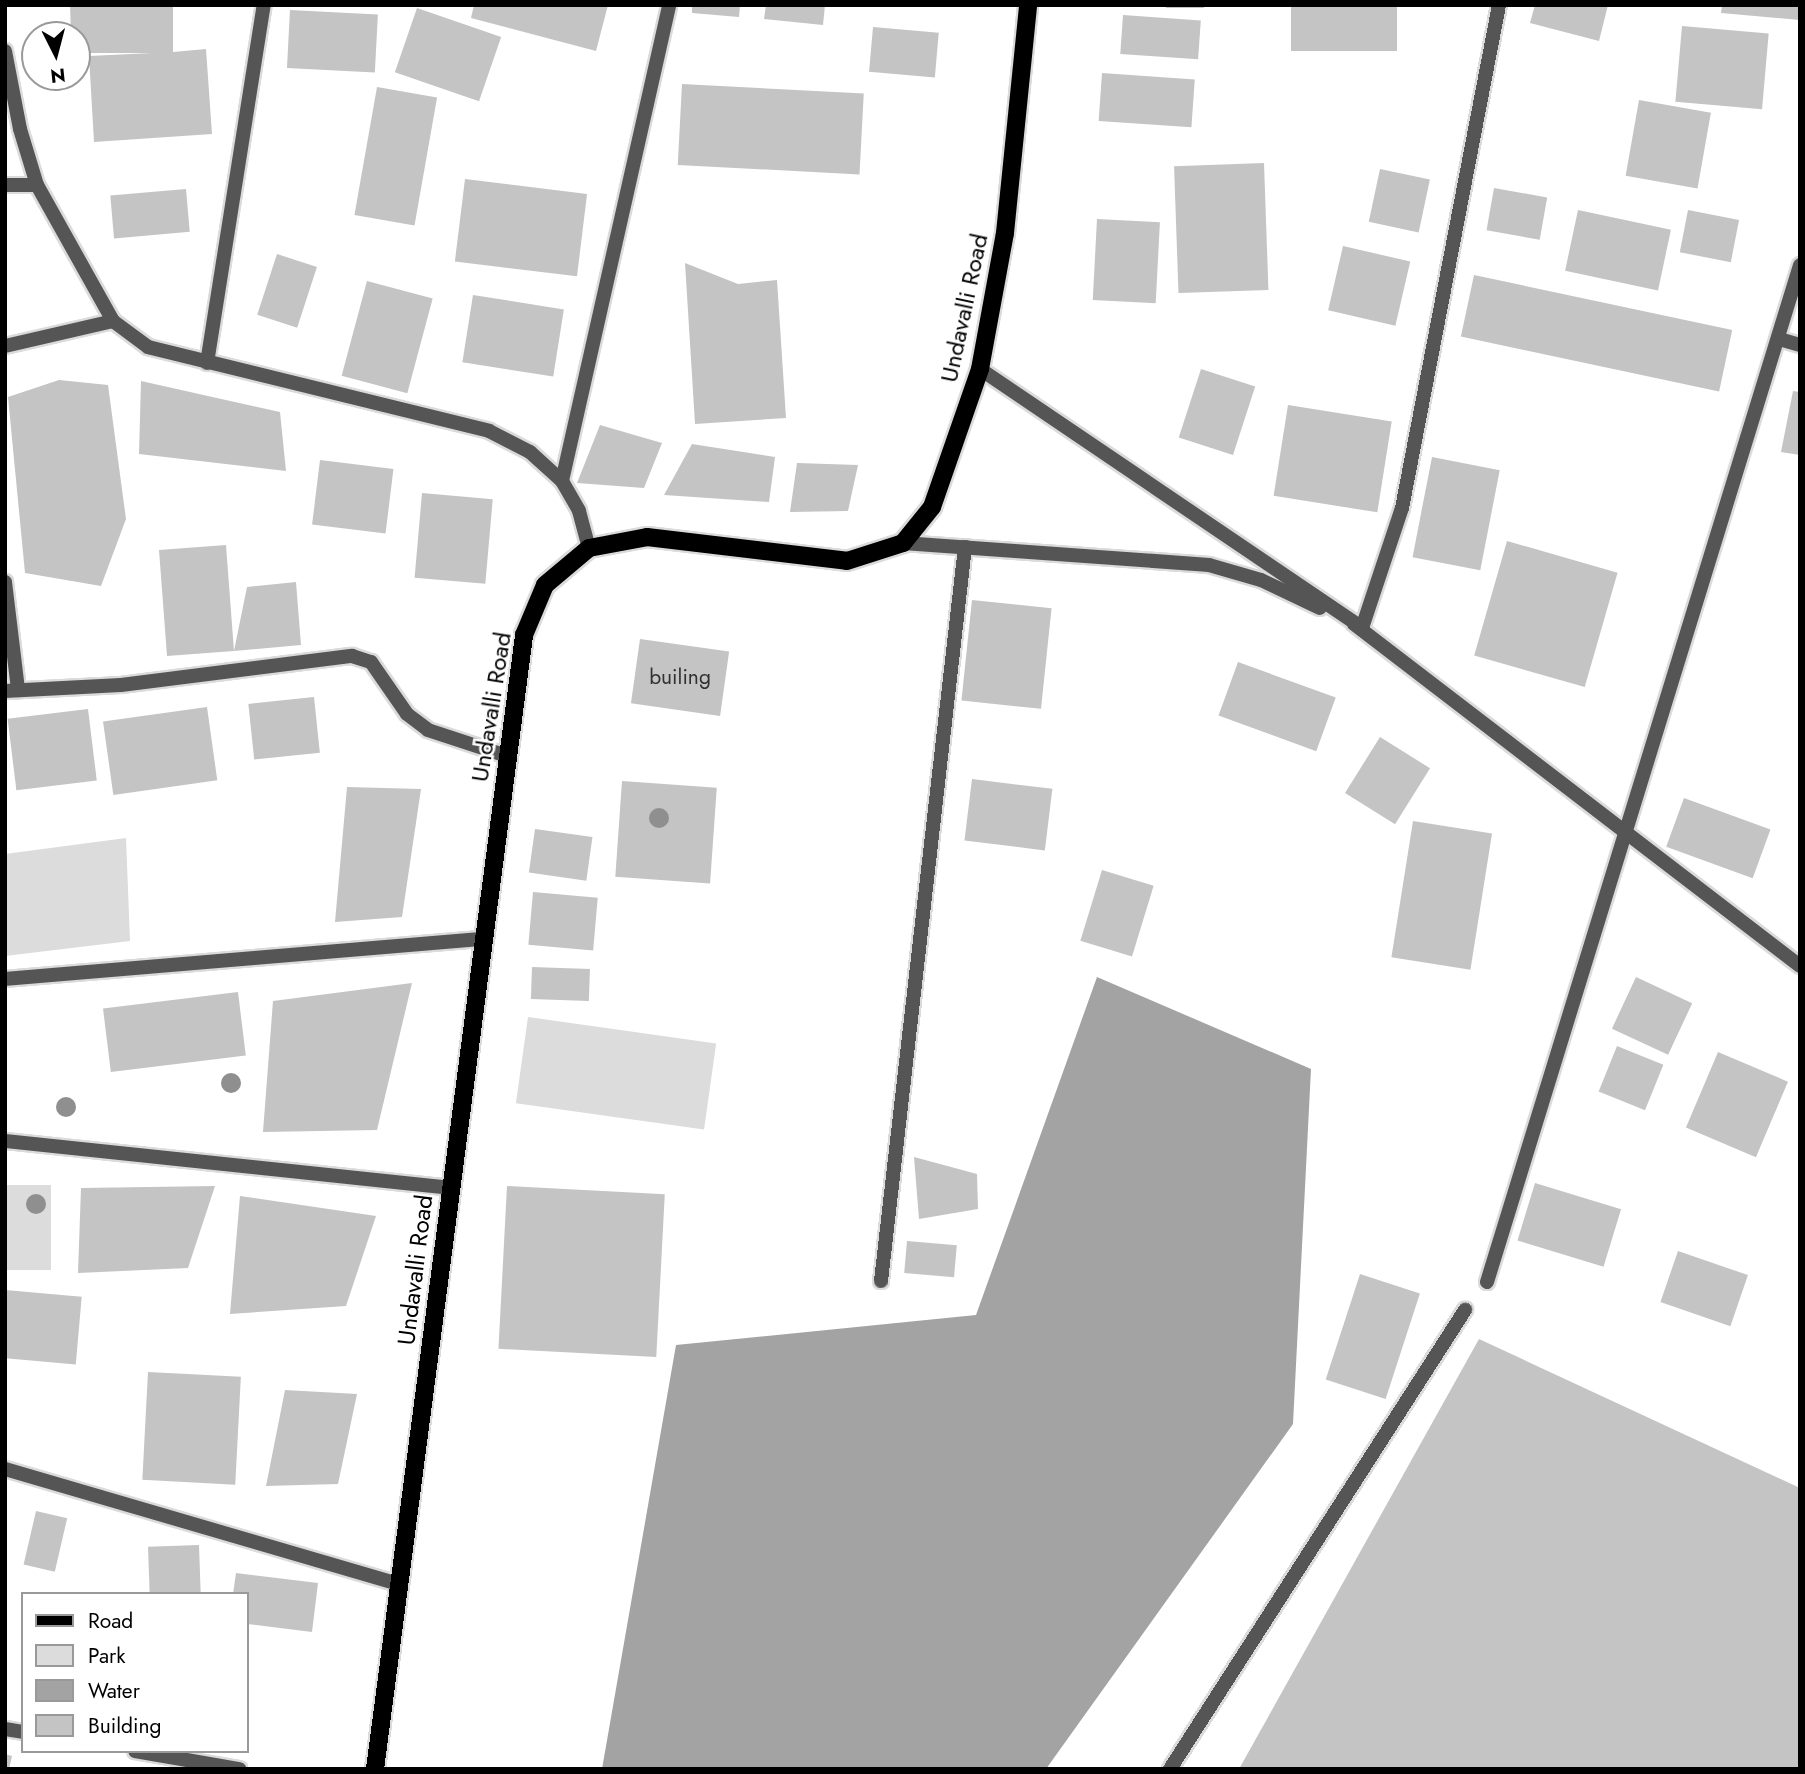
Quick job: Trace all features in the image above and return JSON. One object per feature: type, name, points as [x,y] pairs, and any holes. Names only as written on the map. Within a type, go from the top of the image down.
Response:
[{"type":"main road","name":"Undavalli Road","points":[[903,543],[932,507],[980,369],[1005,233],[1028,5]]},
{"type":"main road","points":[[589,548],[647,537],[847,562],[903,543]]},
{"type":"main road","name":"Undavalli Road","points":[[375,1769],[524,635],[545,586],[589,548]]},
{"type":"street","points":[[207,363],[264,5]]},
{"type":"street","points":[[562,481],[669,5]]},
{"type":"street","points":[[1362,628],[1402,508],[1499,5]]},
{"type":"street","points":[[5,51],[20,129],[37,185],[113,321],[148,348],[489,431],[530,452],[562,481],[579,511],[589,548]]},
{"type":"street","points":[[5,185],[37,185]]},
{"type":"street","points":[[1487,1282],[1800,264]]},
{"type":"street","points":[[5,346],[113,321]]},
{"type":"street","points":[[1779,339],[1800,345]]},
{"type":"street","points":[[980,369],[1362,628],[1800,966]]},
{"type":"street","points":[[903,543],[1209,565],[1261,580],[1362,628]]},
{"type":"street","points":[[881,1282],[965,547]]},
{"type":"street","points":[[5,582],[12,691],[121,685],[352,656],[371,662],[407,713],[428,730],[507,757]]},
{"type":"street","points":[[5,979],[482,939]]},
{"type":"street","points":[[5,1142],[450,1188]]},
{"type":"street","points":[[1170,1769],[1465,1310]]},
{"type":"street","points":[[5,1469],[399,1584]]},
{"type":"street","points":[[147,1753],[239,1769]]},
{"type":"green space","points":[[126,838],[130,941],[5,956],[5,854]]},
{"type":"green space","points":[[528,1017],[716,1043],[704,1130],[516,1103]]},
{"type":"green space","points":[[5,1185],[51,1185],[51,1270],[5,1270]]},
{"type":"water","points":[[1097,977],[1311,1069],[1293,1424],[1046,1769],[602,1769],[676,1345],[976,1315]]},
{"type":"building","points":[[70,5],[173,5],[173,52],[206,49],[212,134],[94,142],[91,56],[152,53],[91,53],[91,21],[71,21]]},
{"type":"building","points":[[474,5],[608,5],[596,51],[471,18]]},
{"type":"building","points":[[692,5],[740,5],[739,17],[692,13]]},
{"type":"building","points":[[766,5],[825,5],[823,25],[764,19]]},
{"type":"building","points":[[1166,5],[1204,5],[1204,8],[1166,8]]},
{"type":"building","points":[[1291,5],[1397,5],[1397,51],[1291,51]]},
{"type":"building","points":[[1535,5],[1608,5],[1599,41],[1530,23]]},
{"type":"building","points":[[1722,5],[1800,5],[1800,20],[1721,13]]},
{"type":"building","points":[[417,8],[501,37],[479,101],[395,72]]},
{"type":"building","points":[[290,10],[378,15],[375,73],[287,68]]},
{"type":"building","points":[[1123,15],[1201,20],[1198,59],[1120,54]]},
{"type":"building","points":[[1682,26],[1769,34],[1762,109],[1675,102]]},
{"type":"building","points":[[873,27],[939,33],[935,78],[869,72]]},
{"type":"building","points":[[1102,73],[1195,79],[1191,127],[1099,121]]},
{"type":"building","points":[[682,84],[864,94],[860,174],[678,165]]},
{"type":"building","points":[[377,87],[437,98],[414,226],[354,215]]},
{"type":"building","points":[[1639,100],[1711,113],[1698,189],[1626,176]]},
{"type":"building","points":[[1264,163],[1268,290],[1178,293],[1174,166]]},
{"type":"building","points":[[1380,169],[1430,180],[1419,232],[1369,222]]},
{"type":"building","points":[[465,179],[587,194],[577,276],[455,261]]},
{"type":"building","points":[[1494,188],[1547,197],[1540,240],[1487,230]]},
{"type":"building","points":[[186,189],[190,232],[114,238],[110,196]]},
{"type":"building","points":[[1578,210],[1671,230],[1658,290],[1565,271]]},
{"type":"building","points":[[1688,210],[1739,220],[1731,262],[1680,252]]},
{"type":"building","points":[[1097,219],[1160,222],[1156,303],[1093,300]]},
{"type":"building","points":[[1343,246],[1410,262],[1395,326],[1328,310]]},
{"type":"building","points":[[277,254],[317,267],[297,328],[257,315]]},
{"type":"building","points":[[685,263],[738,284],[777,280],[786,418],[695,424]]},
{"type":"building","points":[[1474,275],[1732,330],[1719,392],[1461,337]]},
{"type":"building","points":[[367,281],[433,299],[407,393],[342,376]]},
{"type":"building","points":[[473,295],[564,309],[553,377],[462,362]]},
{"type":"building","points":[[1201,369],[1255,387],[1233,455],[1179,437]]},
{"type":"building","points":[[59,380],[108,385],[126,519],[101,586],[25,573],[8,397]]},
{"type":"building","points":[[141,381],[280,412],[286,471],[139,454]]},
{"type":"building","points":[[1793,391],[1800,392],[1800,455],[1781,452]]},
{"type":"building","points":[[1288,405],[1392,421],[1377,512],[1274,496]]},
{"type":"building","points":[[600,425],[662,443],[644,488],[577,483]]},
{"type":"building","points":[[692,444],[775,457],[769,502],[664,495]]},
{"type":"building","points":[[1432,457],[1500,470],[1480,570],[1413,557]]},
{"type":"building","points":[[320,460],[393,469],[386,534],[312,525]]},
{"type":"building","points":[[797,463],[858,465],[848,511],[790,512]]},
{"type":"building","points":[[422,493],[493,499],[485,584],[415,578]]},
{"type":"building","points":[[1507,541],[1618,573],[1585,687],[1474,655]]},
{"type":"building","points":[[226,545],[234,651],[167,656],[159,550]]},
{"type":"building","points":[[296,582],[301,645],[234,651],[247,587]]},
{"type":"building","points":[[972,600],[1052,608],[1041,709],[961,700]]},
{"type":"building","points":[[640,639],[729,652],[720,716],[631,703]]},
{"type":"building","points":[[1238,662],[1336,698],[1316,751],[1219,716]]},
{"type":"building","points":[[314,697],[320,753],[254,760],[248,704]]},
{"type":"building","points":[[207,707],[217,780],[113,795],[103,722]]},
{"type":"building","points":[[88,709],[97,780],[16,790],[8,719]]},
{"type":"building","points":[[1380,737],[1430,768],[1395,824],[1345,793]]},
{"type":"building","points":[[972,779],[1052,789],[1045,850],[964,841]]},
{"type":"building","points":[[622,781],[717,788],[710,883],[615,877]]},
{"type":"building","points":[[347,787],[421,789],[402,917],[335,922]]},
{"type":"building","points":[[1684,798],[1770,829],[1753,878],[1666,847]]},
{"type":"building","points":[[1413,821],[1492,834],[1470,970],[1391,957]]},
{"type":"building","points":[[535,829],[592,837],[586,881],[529,873]]},
{"type":"building","points":[[1102,870],[1154,886],[1132,957],[1080,941]]},
{"type":"building","points":[[533,892],[598,898],[593,950],[528,945]]},
{"type":"building","points":[[532,967],[590,969],[589,1001],[531,999]]},
{"type":"building","points":[[1636,977],[1692,1003],[1668,1055],[1612,1029]]},
{"type":"building","points":[[412,983],[377,1130],[263,1132],[273,1001]]},
{"type":"building","points":[[238,992],[246,1056],[111,1072],[103,1009]]},
{"type":"building","points":[[1617,1046],[1663,1065],[1645,1110],[1599,1091]]},
{"type":"building","points":[[1718,1052],[1788,1082],[1756,1157],[1686,1127]]},
{"type":"building","points":[[914,1157],[977,1174],[978,1209],[919,1219]]},
{"type":"building","points":[[1535,1183],[1621,1209],[1604,1267],[1517,1240]]},
{"type":"building","points":[[215,1186],[188,1268],[78,1273],[81,1188]]},
{"type":"building","points":[[507,1186],[665,1194],[656,1357],[498,1349]]},
{"type":"building","points":[[240,1196],[376,1216],[346,1306],[230,1314]]},
{"type":"building","points":[[907,1241],[957,1245],[954,1277],[904,1273]]},
{"type":"building","points":[[1678,1251],[1748,1275],[1730,1326],[1660,1302]]},
{"type":"building","points":[[1360,1274],[1420,1293],[1386,1399],[1326,1380]]},
{"type":"building","points":[[5,1290],[82,1297],[76,1364],[5,1358]]},
{"type":"building","points":[[1479,1339],[1800,1488],[1800,1769],[1239,1769]]},
{"type":"building","points":[[148,1372],[241,1377],[235,1485],[142,1480]]},
{"type":"building","points":[[285,1390],[357,1394],[338,1484],[266,1486]]},
{"type":"building","points":[[36,1511],[67,1518],[55,1572],[24,1565]]},
{"type":"building","points":[[199,1545],[201,1592],[150,1592],[148,1547]]},
{"type":"building","points":[[236,1573],[318,1583],[312,1632],[248,1624],[248,1592],[233,1592]]},
{"type":"building","points":[[5,1754],[12,1756],[9,1769],[5,1769]]}]
